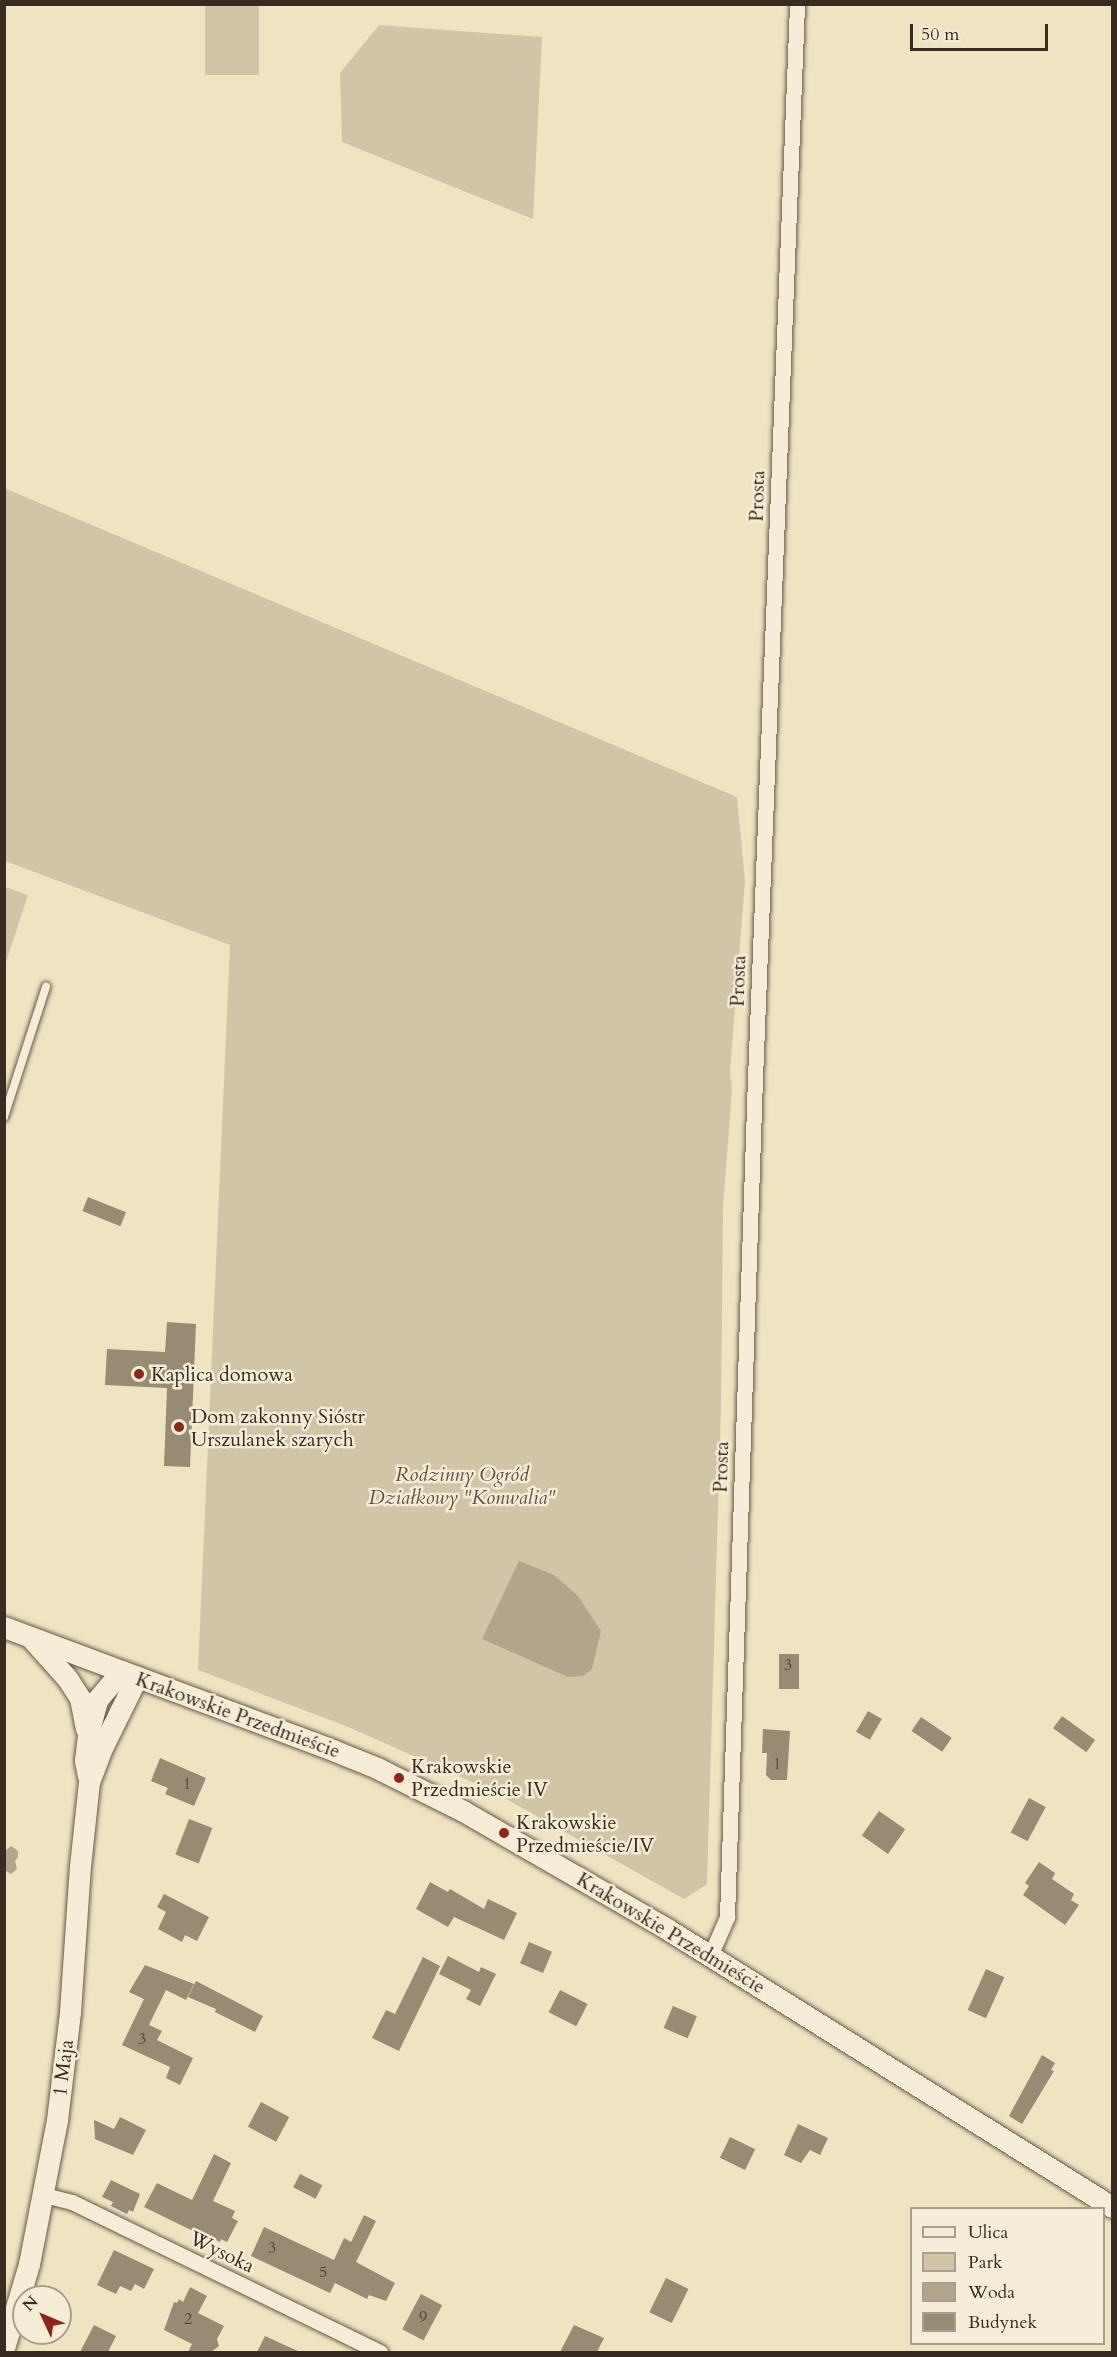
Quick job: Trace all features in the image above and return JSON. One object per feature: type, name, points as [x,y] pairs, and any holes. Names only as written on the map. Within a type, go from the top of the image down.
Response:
[{"type":"main road","name":"Krakowskie Przedmieście","points":[[4,1627],[335,1751],[399,1778],[504,1833],[710,1956],[1113,2207]]},
{"type":"main road","name":"1 Maja","points":[[30,1637],[67,1678],[80,1698],[88,1734]]},
{"type":"main road","name":"1 Maja","points":[[4,2348],[29,2264],[57,2120],[70,2012],[89,1782],[85,1760],[88,1734],[97,1700],[129,1674]]},
{"type":"main road","name":"1 Maja","points":[[89,1782],[129,1674]]},
{"type":"street","name":"Prosta","points":[[710,1956],[727,1917],[755,1079],[797,4]]},
{"type":"street","name":"Wysoka","points":[[44,2195],[72,2202],[380,2352]]},
{"type":"lane","points":[[4,1117],[46,987]]},
{"type":"green space","points":[[205,5],[259,5],[259,75],[205,75]]},
{"type":"green space","points":[[379,25],[542,37],[533,219],[342,142],[340,73]]},
{"type":"green space","name":"Rodzinny Ogród Działkowy \"Konwalia\"","points":[[4,488],[737,797],[745,881],[730,1071],[732,1089],[723,1208],[721,1408],[707,1884],[684,1899],[490,1790],[346,1726],[198,1670],[230,945],[5,861]]},
{"type":"green space","points":[[4,887],[28,895],[5,965]]},
{"type":"water","points":[[519,1561],[554,1575],[578,1596],[601,1631],[592,1669],[583,1676],[568,1677],[482,1639]]},
{"type":"water","points":[[11,1846],[18,1851],[18,1857],[15,1861],[17,1869],[11,1874],[6,1871],[4,1852]]},
{"type":"building","points":[[88,1197],[126,1212],[120,1226],[82,1211]]},
{"type":"building","name":"Dom zakonny Sióstr Urszulanek szarych","points":[[167,1322],[196,1324],[190,1467],[164,1466],[167,1388],[105,1385],[107,1349],[165,1352]]},
{"type":"building","points":[[779,1654],[799,1654],[799,1689],[779,1689]]},
{"type":"building","points":[[868,1711],[882,1719],[870,1740],[856,1732]]},
{"type":"building","points":[[1062,1716],[1095,1740],[1086,1752],[1053,1728]]},
{"type":"building","points":[[921,1717],[952,1738],[942,1752],[911,1731]]},
{"type":"building","points":[[763,1729],[790,1731],[787,1780],[771,1780],[766,1775],[767,1753],[762,1753]]},
{"type":"building","points":[[160,1758],[206,1778],[194,1806],[165,1794],[168,1788],[151,1781]]},
{"type":"building","points":[[1029,1798],[1046,1807],[1027,1841],[1011,1832]]},
{"type":"building","points":[[879,1811],[905,1829],[888,1854],[862,1836]]},
{"type":"building","points":[[189,1819],[212,1828],[199,1863],[175,1854]]},
{"type":"building","points":[[1039,1862],[1055,1873],[1052,1879],[1074,1894],[1071,1900],[1079,1905],[1065,1925],[1023,1895],[1029,1886],[1025,1883]]},
{"type":"building","points":[[430,1882],[448,1892],[450,1889],[484,1909],[488,1899],[517,1913],[504,1940],[454,1917],[448,1927],[416,1909]]},
{"type":"building","points":[[164,1894],[209,1917],[197,1941],[185,1935],[182,1942],[158,1929],[166,1912],[157,1907]]},
{"type":"building","points":[[529,1942],[552,1952],[543,1973],[520,1963]]},
{"type":"building","points":[[448,1956],[479,1972],[481,1967],[496,1974],[480,2006],[466,1999],[471,1990],[439,1974]]},
{"type":"building","points":[[423,1957],[440,1966],[399,2051],[372,2038],[386,2010],[395,2014]]},
{"type":"building","points":[[145,1965],[194,1984],[186,2000],[166,1990],[149,2025],[162,2031],[157,2040],[193,2058],[180,2085],[166,2078],[170,2067],[122,2045],[144,1999],[129,1992]]},
{"type":"building","points":[[986,1969],[1004,1977],[986,2018],[968,2010]]},
{"type":"building","points":[[196,1981],[263,2016],[255,2032],[215,2012],[216,2009],[188,1997]]},
{"type":"building","points":[[560,1990],[588,2004],[576,2026],[549,2012]]},
{"type":"building","points":[[673,2006],[697,2016],[688,2038],[664,2028]]},
{"type":"building","points":[[1042,2055],[1055,2063],[1051,2070],[1054,2071],[1022,2124],[1009,2116]]},
{"type":"building","points":[[261,2102],[289,2117],[276,2142],[248,2127]]},
{"type":"building","points":[[120,2117],[146,2130],[133,2155],[95,2139],[94,2120],[114,2129]]},
{"type":"building","points":[[798,2124],[828,2138],[820,2155],[810,2150],[801,2163],[784,2155]]},
{"type":"building","points":[[730,2137],[755,2149],[745,2170],[720,2158]]},
{"type":"building","points":[[214,2154],[231,2163],[213,2201],[235,2211],[232,2218],[238,2221],[227,2242],[221,2239],[220,2242],[198,2231],[197,2233],[144,2207],[157,2183],[192,2200]]},
{"type":"building","points":[[300,2174],[322,2185],[315,2199],[293,2187]]},
{"type":"building","points":[[111,2180],[140,2194],[133,2212],[129,2210],[127,2214],[111,2206],[113,2202],[102,2197]]},
{"type":"building","points":[[364,2215],[376,2221],[356,2262],[395,2283],[386,2301],[369,2295],[367,2299],[335,2283],[330,2293],[251,2256],[264,2227],[334,2260],[344,2238],[351,2242]]},
{"type":"building","points":[[114,2250],[154,2269],[144,2289],[135,2284],[131,2291],[120,2286],[116,2294],[97,2285]]},
{"type":"building","points":[[666,2278],[688,2289],[672,2323],[649,2312]]},
{"type":"building","points":[[190,2287],[207,2296],[198,2313],[224,2326],[217,2339],[219,2346],[211,2352],[188,2352],[192,2344],[164,2330],[174,2302],[177,2303],[179,2299],[183,2302]]},
{"type":"building","points":[[421,2294],[442,2305],[423,2341],[402,2329]]},
{"type":"building","points":[[94,2325],[116,2336],[108,2352],[80,2352]]},
{"type":"building","points":[[574,2325],[604,2338],[597,2352],[560,2352]]},
{"type":"building","points":[[265,2336],[300,2352],[257,2352]]},
{"type":"place","name":"Kaplica domowa","points":[[139,1374]]},
{"type":"place","name":"Dom zakonny Sióstr Urszulanek szarych","points":[[179,1427]]},
{"type":"place","name":"Krakowskie Przedmieście IV","points":[[399,1778]]},
{"type":"place","name":"Krakowskie Przedmieście/IV","points":[[504,1833]]}]
